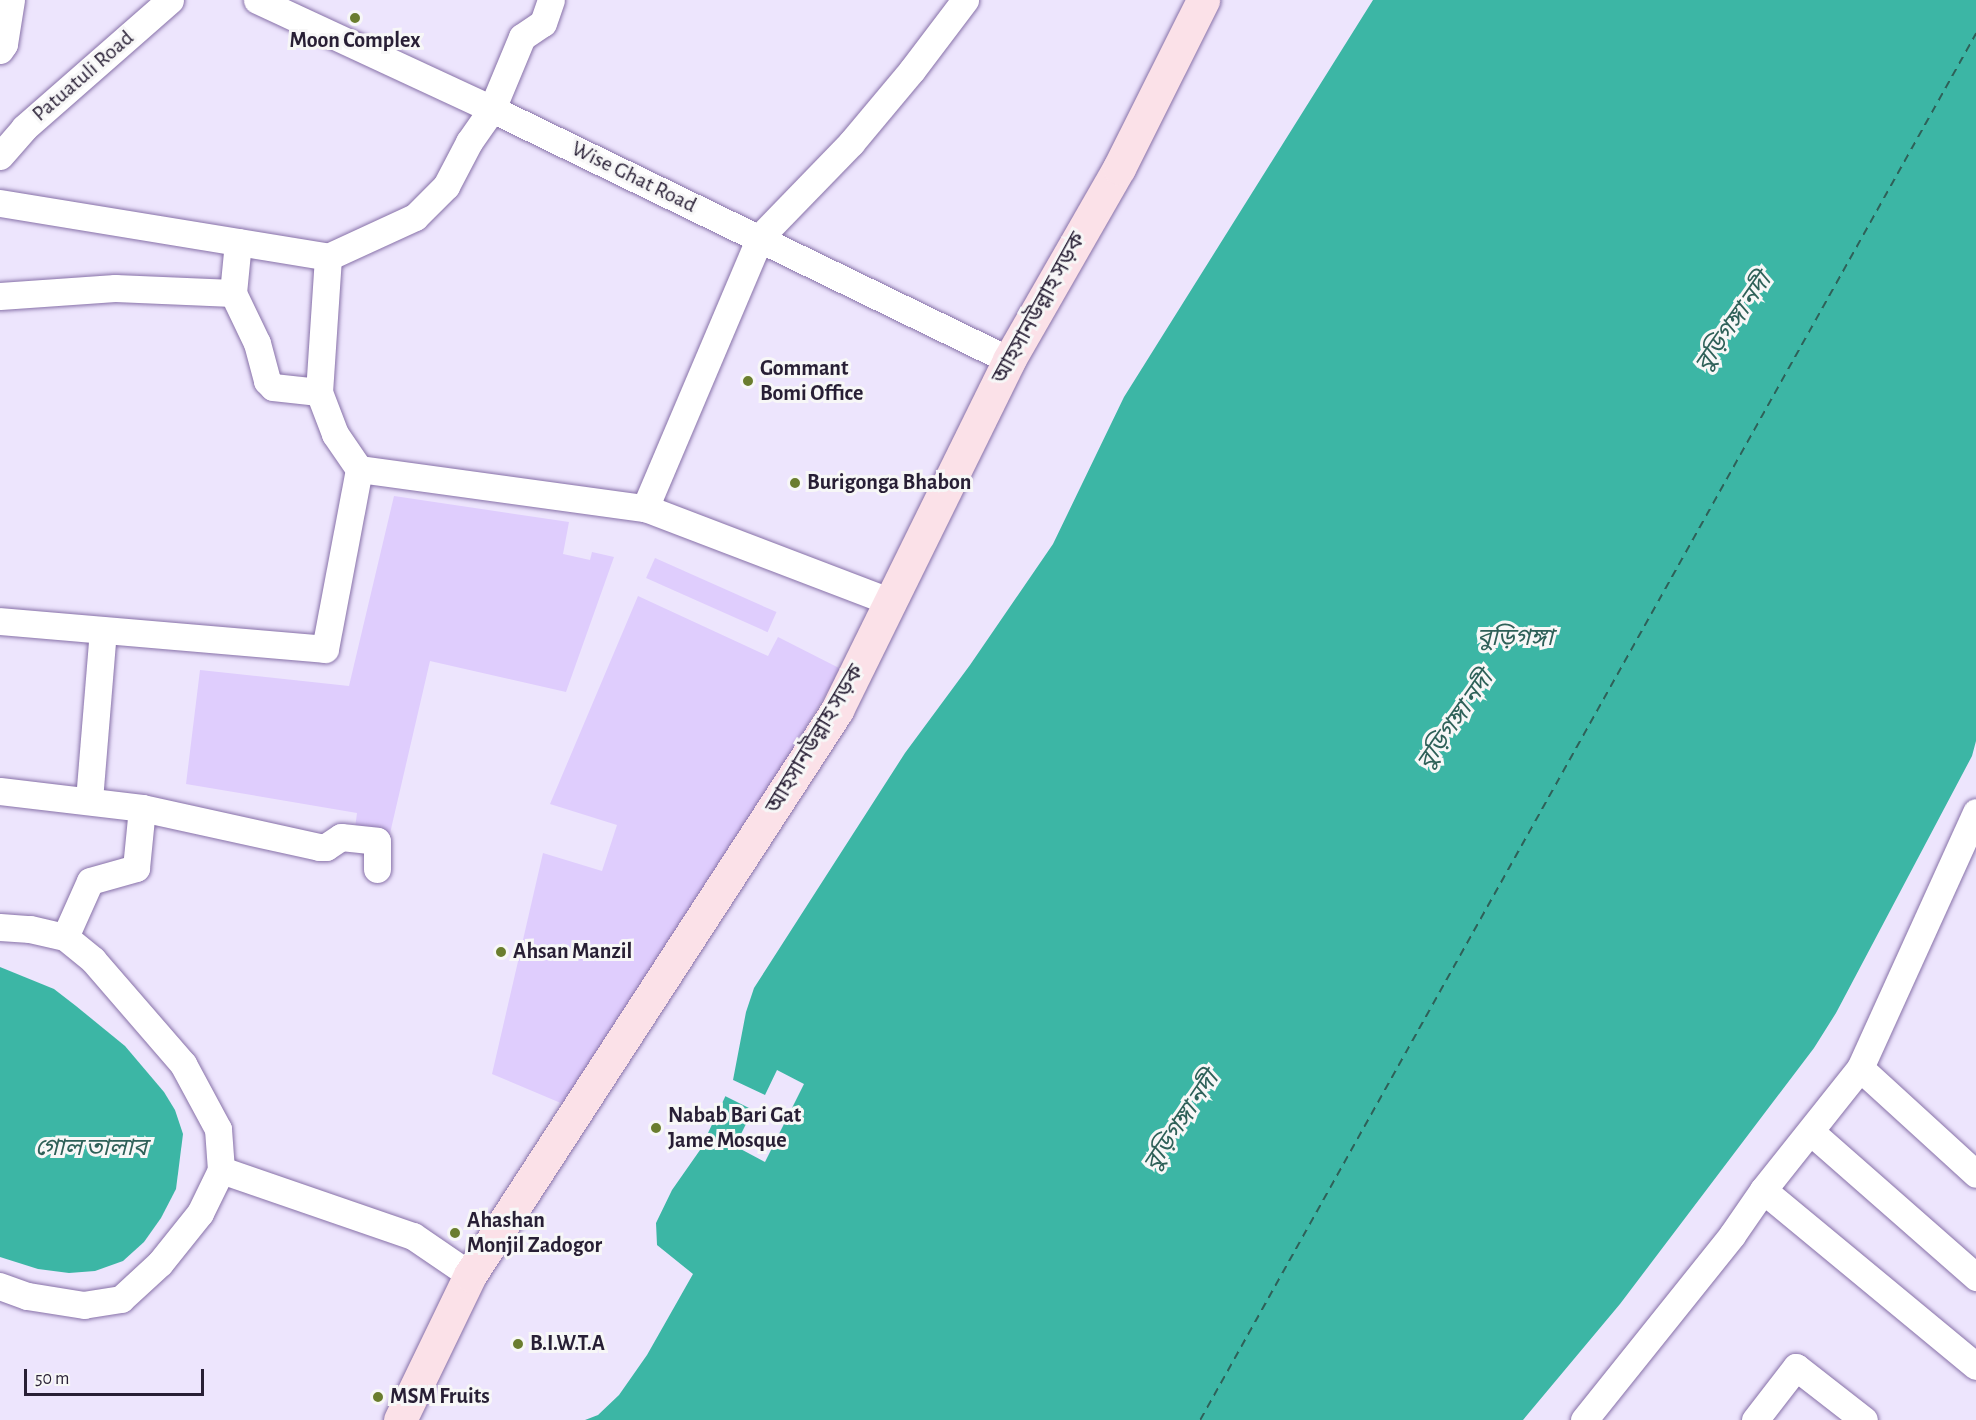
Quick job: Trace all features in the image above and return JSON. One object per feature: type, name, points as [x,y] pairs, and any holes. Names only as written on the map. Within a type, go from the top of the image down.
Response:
[{"type":"street","points":[[0,50],[4,44],[11,0]]},
{"type":"street","name":"Patuatuli Road","points":[[0,156],[40,113],[170,0]]},
{"type":"street","name":"Wise Ghat Road","points":[[257,0],[760,237],[1009,360]]},
{"type":"street","points":[[0,203],[328,258],[415,217],[446,186],[468,142],[492,109],[522,37],[543,23],[551,0]]},
{"type":"street","points":[[645,508],[760,237],[851,143],[912,70],[965,0]]},
{"type":"street","name":"আহসানউল্লাহ সড়ক","points":[[400,1420],[470,1275],[837,710],[1009,360],[1119,168],[1203,0]]},
{"type":"street","points":[[238,242],[233,293],[257,343],[269,384],[319,392]]},
{"type":"street","points":[[0,621],[325,650],[359,469],[335,434],[319,392],[328,258]]},
{"type":"street","points":[[0,296],[115,288],[233,293]]},
{"type":"street","points":[[359,469],[645,508],[891,602]]},
{"type":"street","points":[[89,800],[103,631]]},
{"type":"street","points":[[0,792],[89,800],[142,808],[319,847],[326,847],[341,837],[377,841],[377,869]]},
{"type":"street","points":[[65,937],[90,881],[136,868],[142,808]]},
{"type":"street","points":[[1584,1420],[1732,1235],[1762,1190],[1811,1132],[1860,1068],[1976,812]]},
{"type":"street","points":[[0,927],[30,929],[65,937],[93,960],[183,1064],[218,1129],[222,1170],[200,1213],[160,1263],[121,1299],[84,1305],[27,1296],[0,1286]]},
{"type":"street","points":[[1860,1068],[1976,1174]]},
{"type":"street","points":[[1811,1132],[1976,1277]]},
{"type":"street","points":[[222,1170],[413,1236],[470,1275]]},
{"type":"street","points":[[1762,1190],[1976,1366]]},
{"type":"street","points":[[1755,1420],[1796,1367],[1864,1420]]},
{"type":"shaded area","points":[[394,496],[569,522],[563,554],[590,560],[592,552],[614,557],[566,692],[430,661],[388,842],[354,836],[357,813],[186,784],[200,670],[349,686]]},
{"type":"shaded area","points":[[655,558],[777,612],[768,632],[646,578]]},
{"type":"shaded area","points":[[638,596],[768,656],[778,637],[841,669],[575,1109],[492,1074],[543,853],[602,871],[617,825],[550,804]]},
{"type":"water","name":"বুড়িগঙ্গা","points":[[1373,0],[1976,0],[1976,741],[1972,756],[1836,1013],[1814,1048],[1620,1304],[1523,1420],[585,1420],[598,1415],[619,1395],[647,1355],[693,1274],[657,1245],[656,1223],[672,1190],[700,1150],[733,1080],[746,1012],[754,988],[905,753],[970,665],[1053,544],[1124,397]]},
{"type":"water","name":"গোল তালাব","points":[[0,967],[54,989],[125,1046],[164,1092],[175,1110],[183,1134],[176,1189],[161,1218],[144,1242],[123,1261],[95,1271],[69,1273],[38,1269],[0,1257]]},
{"type":"pier","points":[[777,1070],[804,1084],[765,1162],[735,1146],[753,1110],[723,1095],[731,1079],[765,1095]]},
{"type":"ferry route","points":[[1200,1420],[1976,33]]},
{"type":"place","name":"Moon Complex","points":[[355,18]]},
{"type":"place","name":"Gommant Bomi Office","points":[[748,381]]},
{"type":"place","name":"Burigonga Bhabon","points":[[795,483]]},
{"type":"place","name":"Ahsan Manzil","points":[[501,952]]},
{"type":"place","name":"Nabab Bari Gat Jame Mosque","points":[[656,1128]]},
{"type":"place","name":"Ahashan Monjil Zadogor","points":[[455,1233]]},
{"type":"place","name":"B.I.W.T.A","points":[[518,1344]]},
{"type":"place","name":"MSM Fruits","points":[[378,1397]]},
{"type":"water label","name":"বুড়িগঙ্গা নদী","points":[[1734,323]]},
{"type":"water label","name":"বুড়িগঙ্গা নদী","points":[[1456,721]]},
{"type":"water label","name":"বুড়িগঙ্গা নদী","points":[[1182,1122]]}]
